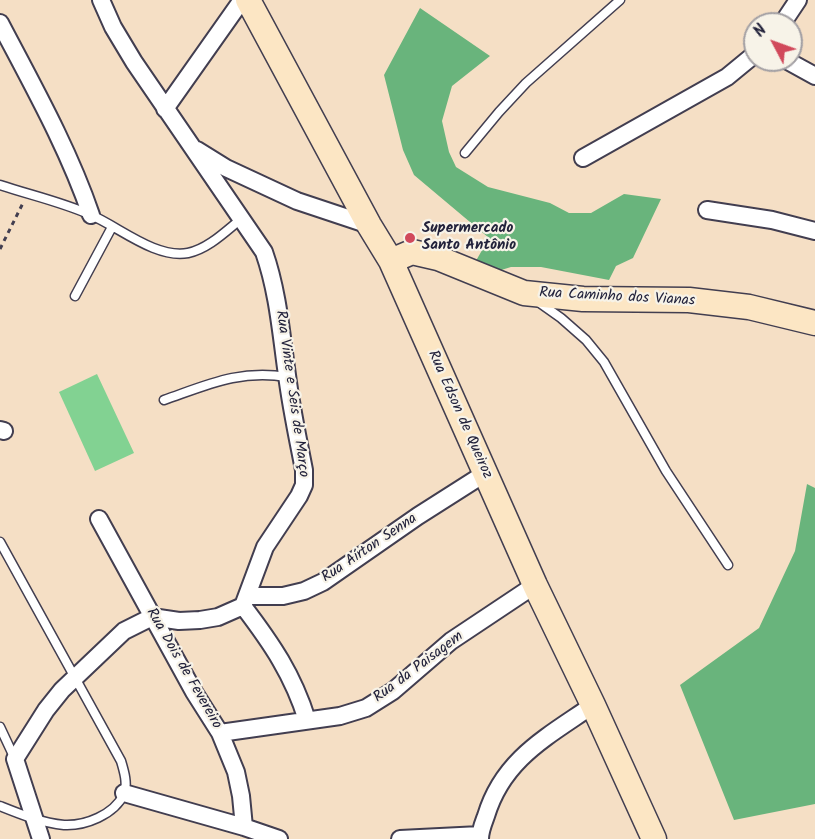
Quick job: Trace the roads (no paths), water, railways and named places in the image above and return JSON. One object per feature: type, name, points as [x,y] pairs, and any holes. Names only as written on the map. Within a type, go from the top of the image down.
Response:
[{"type":"street","name":"Rua Vinte e Seis de Março","points":[[101,0],[113,27],[165,110],[264,252],[273,279],[279,307],[287,377],[304,470],[304,485],[265,547],[245,601]]},
{"type":"street","points":[[165,110],[242,0]]},
{"type":"street","name":"Rua Edson de Queiroz","points":[[248,0],[369,225],[391,261],[484,474],[593,705],[647,837]]},
{"type":"street","points":[[0,23],[65,147],[91,215]]},
{"type":"street","points":[[584,158],[727,77],[743,64]]},
{"type":"street","points":[[191,147],[226,168],[279,194],[369,225]]},
{"type":"street","points":[[707,210],[772,220],[815,231]]},
{"type":"street","name":"Rua Caminho dos Vianas","points":[[391,261],[412,252],[438,258],[524,293],[583,299],[689,300],[749,307],[815,322]]},
{"type":"street","name":"Rua Aírton Senna","points":[[245,601],[304,591],[323,582],[418,516],[484,474]]},
{"type":"street","name":"Rua Dois de Fevereiro","points":[[99,519],[194,692],[220,733],[236,772],[242,796],[244,827]]},
{"type":"street","name":"Rua da Paisagem","points":[[220,733],[340,716],[366,708],[393,691],[451,641],[535,585]]},
{"type":"street","points":[[41,839],[15,759],[45,710],[74,676],[124,631],[152,617],[179,621],[218,617],[245,601],[287,669],[299,694],[307,720]]},
{"type":"street","points":[[400,839],[480,837],[489,805],[514,763],[593,705]]},
{"type":"street","points":[[124,793],[279,839]]},
{"type":"lane","points":[[465,153],[526,83],[620,0]]},
{"type":"lane","points":[[0,185],[91,215],[153,247],[172,253],[188,253],[206,245],[242,219]]},
{"type":"lane","points":[[75,296],[112,227]]},
{"type":"lane","points":[[524,293],[569,325],[586,340],[604,362],[666,471],[728,566]]},
{"type":"lane","points":[[164,400],[233,377],[268,374],[287,377]]},
{"type":"lane","points":[[0,542],[121,761],[125,775],[124,793],[103,816],[85,823],[64,825],[33,818],[0,806]]},
{"type":"lane","points":[[1,730],[15,759]]},
{"type":"place","name":"Supermercado Santo Antônio","points":[[410,238]]}]
